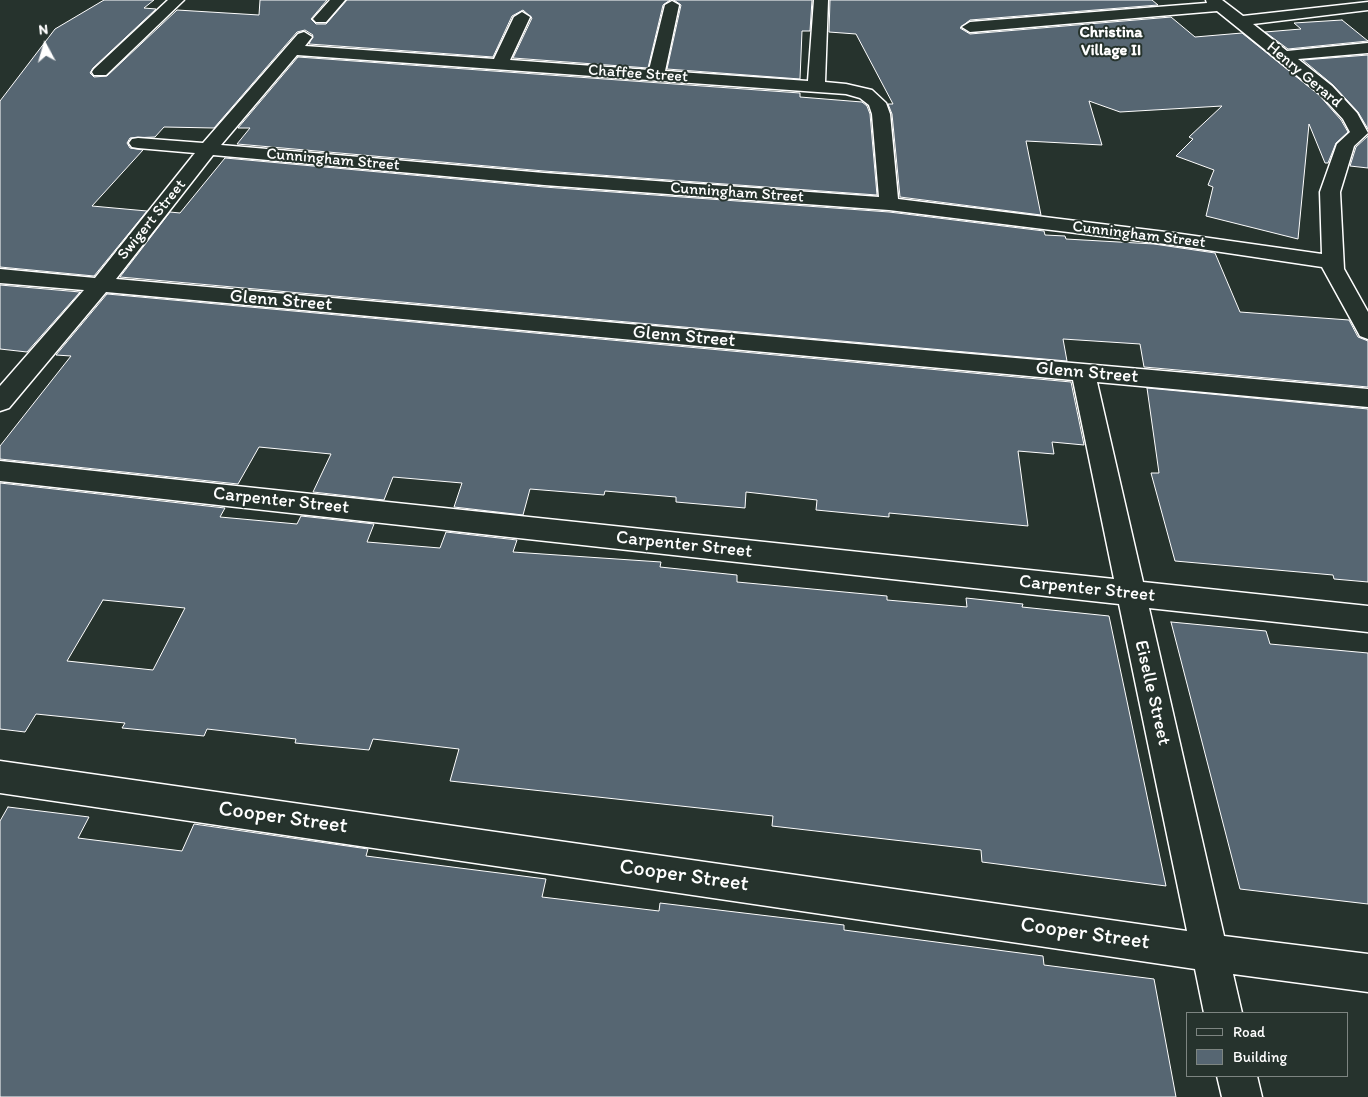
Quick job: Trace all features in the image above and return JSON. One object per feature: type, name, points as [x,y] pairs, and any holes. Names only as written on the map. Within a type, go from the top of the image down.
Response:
[{"type":"street","points":[[100,72],[177,0]]},
{"type":"street","points":[[322,19],[338,0]]},
{"type":"street","points":[[816,86],[821,0]]},
{"type":"street","points":[[970,27],[1217,3]]},
{"type":"street","name":"Henry Gerard","points":[[1217,3],[1326,90],[1363,133],[1346,144],[1330,192],[1334,262]]},
{"type":"street","points":[[656,75],[672,4]]},
{"type":"street","points":[[1240,21],[1368,6]]},
{"type":"street","points":[[500,64],[522,16]]},
{"type":"street","name":"Chaffee Street","points":[[299,44],[500,64],[816,86],[846,89],[866,94],[878,103],[881,114],[889,204]]},
{"type":"street","name":"Swigert Street","points":[[0,402],[100,285],[208,149],[299,44]]},
{"type":"street","points":[[1282,56],[1368,48]]},
{"type":"street","name":"Cunningham Street","points":[[138,143],[544,179],[889,204],[1174,239],[1334,262]]},
{"type":"street","points":[[1334,262],[1333,269],[1368,331]]},
{"type":"street","name":"Glenn Street","points":[[0,276],[1368,398]]},
{"type":"street","name":"Eiselle Street","points":[[1083,373],[1223,1012]]},
{"type":"street","name":"Carpenter Street","points":[[0,471],[1368,619]]},
{"type":"street","name":"Cooper Street","points":[[0,778],[1210,952],[1368,973]]},
{"type":"street","points":[[1237,1077],[1242,1097]]},
{"type":"building","points":[[104,0],[154,0],[144,8],[156,9],[93,68],[90,73],[94,77],[107,76],[177,10],[259,15],[260,0],[327,0],[311,19],[316,24],[326,24],[347,0],[670,0],[663,5],[648,68],[513,58],[532,18],[523,10],[512,16],[493,57],[309,44],[313,35],[305,30],[297,32],[214,128],[164,127],[155,137],[130,138],[127,143],[130,148],[143,150],[92,206],[147,211],[94,276],[0,267],[0,101],[55,29]]},
{"type":"building","points":[[674,0],[812,0],[810,31],[802,31],[800,79],[667,69],[681,5]]},
{"type":"building","points":[[830,0],[1152,0],[1158,5],[970,20],[960,28],[970,34],[1171,17],[1195,37],[1242,33],[1319,95],[1341,120],[1348,132],[1336,143],[1328,163],[1325,163],[1309,124],[1298,239],[1206,216],[1213,187],[1208,185],[1214,170],[1176,156],[1193,139],[1189,137],[1222,106],[1120,112],[1089,101],[1102,145],[1026,141],[1041,215],[900,197],[892,114],[888,104],[893,104],[856,34],[829,32]]},
{"type":"building","points":[[1342,20],[1368,41],[1288,49],[1265,32],[1301,29],[1294,23]]},
{"type":"building","points":[[1368,55],[1368,129],[1358,112],[1333,85],[1303,60]]},
{"type":"building","points":[[298,57],[800,93],[800,97],[862,102],[867,106],[870,114],[877,195],[544,171],[237,144],[250,128],[238,128]]},
{"type":"building","points":[[1368,136],[1368,168],[1350,166],[1356,147]]},
{"type":"building","points":[[225,158],[544,187],[889,212],[1044,231],[1045,235],[1065,236],[1066,239],[1154,244],[1215,253],[1240,312],[1349,320],[1358,337],[1368,341],[1368,387],[1144,367],[1140,344],[1063,339],[1067,361],[120,277],[170,212],[180,213]]},
{"type":"building","points":[[0,285],[80,292],[27,352],[0,349]]},
{"type":"building","points":[[107,294],[1071,382],[1084,445],[1052,442],[1054,454],[1018,451],[1028,526],[889,513],[889,517],[816,510],[817,500],[746,492],[745,508],[676,502],[676,497],[605,491],[604,495],[530,489],[523,515],[454,507],[462,483],[393,477],[384,500],[313,492],[331,454],[259,447],[238,484],[0,459],[0,446],[71,356],[56,355]]},
{"type":"building","points":[[1147,388],[1368,409],[1368,582],[1334,579],[1333,575],[1175,561],[1151,473],[1159,473]]},
{"type":"building","points":[[0,483],[225,508],[220,517],[297,524],[301,516],[374,524],[367,542],[440,548],[446,532],[517,540],[513,552],[661,562],[660,567],[737,575],[737,582],[887,596],[887,600],[967,607],[966,598],[1023,604],[1022,607],[1109,616],[1166,886],[982,862],[981,850],[772,826],[773,816],[450,781],[459,749],[373,739],[369,750],[295,743],[296,739],[207,729],[204,736],[122,728],[125,723],[36,714],[25,732],[0,729]],"holes":[[[103,600],[185,608],[153,670],[67,661]]]},
{"type":"building","points":[[1171,622],[1266,631],[1270,644],[1368,653],[1368,904],[1240,889]]},
{"type":"building","points":[[8,807],[89,817],[78,838],[182,851],[194,824],[368,849],[366,856],[546,879],[542,897],[659,911],[660,903],[844,925],[844,930],[1043,956],[1044,965],[1154,979],[1176,1097],[0,1097],[0,821]]},
{"type":"district","name":"Christina Village II","points":[[1111,42]]}]
